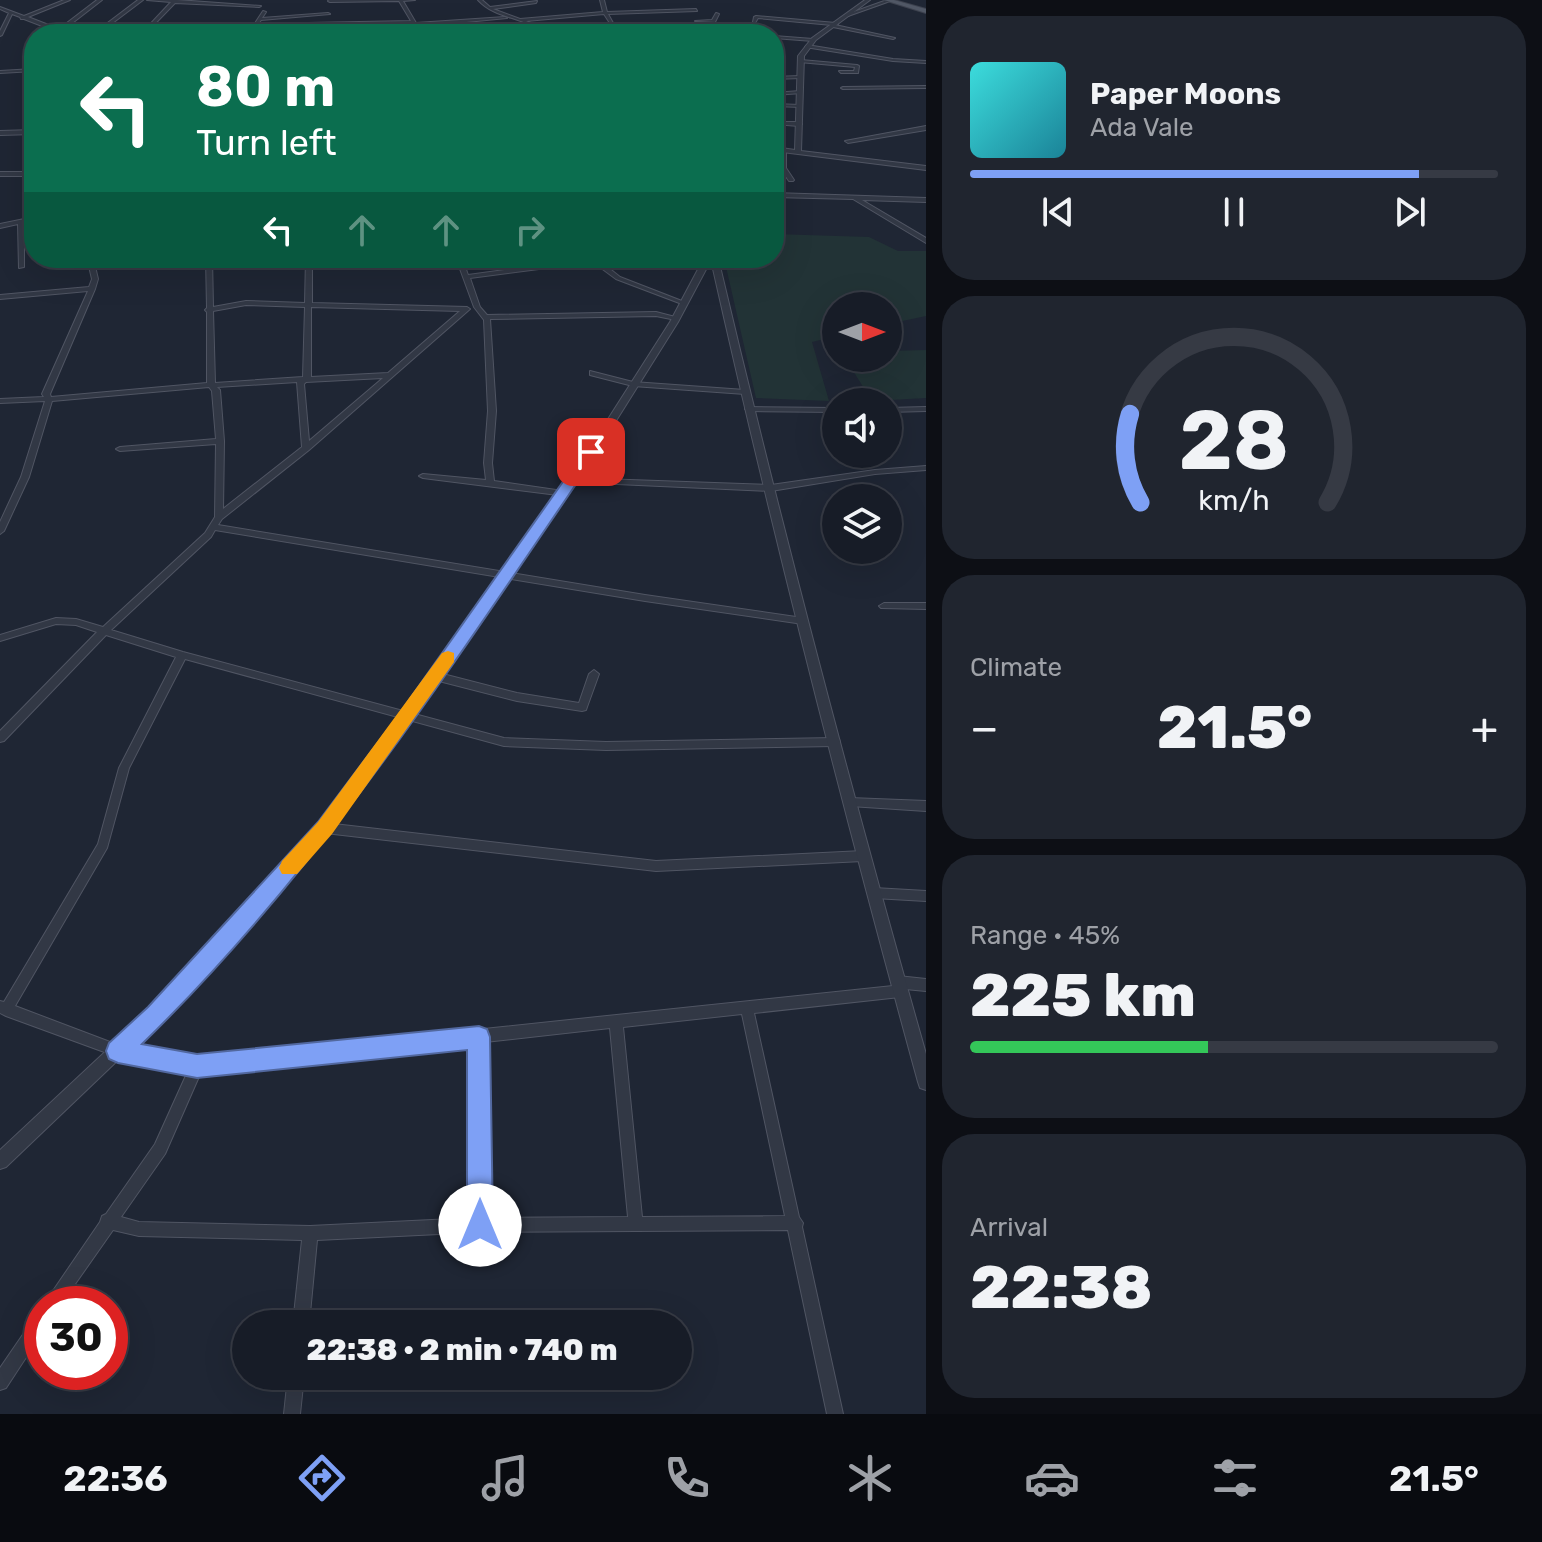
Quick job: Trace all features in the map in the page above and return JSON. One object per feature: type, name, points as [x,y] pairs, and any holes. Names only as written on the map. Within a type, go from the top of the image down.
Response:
[{"type":"main road","points":[[889,0],[926,11]]},
{"type":"street","points":[[21,18],[68,0]]},
{"type":"street","points":[[68,24],[100,0]]},
{"type":"street","points":[[109,24],[141,0]]},
{"type":"street","points":[[149,0],[218,2],[227,5],[260,3],[265,9],[257,24]]},
{"type":"street","points":[[328,23],[330,0],[413,0]]},
{"type":"street","points":[[400,0],[414,23]]},
{"type":"street","points":[[480,0],[489,8],[526,24]]},
{"type":"street","points":[[602,0],[611,24],[697,24],[714,21],[717,14]]},
{"type":"street","points":[[696,0],[697,24]]},
{"type":"street","points":[[798,151],[799,77],[807,46],[868,0]]},
{"type":"street","points":[[847,15],[889,0]]},
{"type":"street","points":[[153,24],[175,1]]},
{"type":"street","points":[[489,8],[536,2]]},
{"type":"street","points":[[523,3],[539,16]]},
{"type":"street","points":[[219,14],[227,5]]},
{"type":"street","points":[[0,8],[39,24]]},
{"type":"street","points":[[519,20],[539,16],[696,10]]},
{"type":"street","points":[[0,35],[10,14]]},
{"type":"street","points":[[261,19],[328,14]]},
{"type":"street","points":[[308,24],[453,22],[511,17]]},
{"type":"street","points":[[755,22],[756,17],[834,25],[893,38]]},
{"type":"street","points":[[784,38],[813,40]]},
{"type":"street","points":[[807,46],[893,60],[926,62]]},
{"type":"street","points":[[801,61],[857,66],[856,72],[841,72]]},
{"type":"street","points":[[0,72],[24,71]]},
{"type":"street","points":[[784,78],[799,77]]},
{"type":"street","points":[[843,88],[926,87]]},
{"type":"street","points":[[784,93],[800,92]]},
{"type":"street","points":[[784,105],[800,106]]},
{"type":"street","points":[[784,123],[799,124]]},
{"type":"street","points":[[848,141],[926,128]]},
{"type":"street","points":[[0,133],[24,132]]},
{"type":"street","points":[[784,150],[926,168]]},
{"type":"street","points":[[784,170],[791,180]]},
{"type":"street","points":[[0,174],[24,174]]},
{"type":"street","points":[[784,195],[926,200]]},
{"type":"street","points":[[853,197],[926,241]]},
{"type":"street","points":[[0,226],[24,221]]},
{"type":"street","points":[[21,222],[21,267]]},
{"type":"street","points":[[0,531],[5,509],[25,477],[49,399],[46,394],[92,289],[95,279],[92,268]]},
{"type":"street","points":[[209,268],[211,385],[216,390],[220,441],[217,522]]},
{"type":"street","points":[[307,378],[309,268]]},
{"type":"street","points":[[463,268],[477,307],[485,317],[492,411],[488,463],[490,483]]},
{"type":"street","points":[[466,277],[529,268]]},
{"type":"street","points":[[604,268],[618,278],[684,303]]},
{"type":"street","points":[[0,1161],[156,1014],[325,828],[573,480],[676,318],[703,268]]},
{"type":"street","points":[[716,268],[749,409],[863,856],[926,1082]]},
{"type":"street","points":[[0,297],[92,289]]},
{"type":"street","points":[[208,310],[246,303],[477,307]]},
{"type":"street","points":[[0,738],[102,633],[217,522],[466,309]]},
{"type":"street","points":[[485,317],[656,314],[676,318]]},
{"type":"street","points":[[593,373],[633,384],[745,392]]},
{"type":"street","points":[[0,401],[307,378],[391,375]]},
{"type":"street","points":[[306,448],[300,383],[307,378]]},
{"type":"street","points":[[749,409],[822,410]]},
{"type":"street","points":[[902,410],[926,409]]},
{"type":"street","points":[[120,449],[220,441]]},
{"type":"street","points":[[573,480],[771,488],[875,472],[926,468]]},
{"type":"street","points":[[423,476],[563,494]]},
{"type":"street","points":[[217,522],[645,598],[803,621]]},
{"type":"street","points":[[884,606],[926,606]]},
{"type":"street","points":[[0,638],[56,621],[76,622],[102,633],[504,742],[606,746],[835,742]]},
{"type":"street","points":[[182,655],[124,768],[103,845],[3,1008],[118,1051],[197,1066],[747,1009],[926,985]]},
{"type":"street","points":[[435,676],[517,697],[582,707],[594,674]]},
{"type":"street","points":[[850,802],[926,806]]},
{"type":"street","points":[[325,828],[656,866],[863,856]]},
{"type":"street","points":[[874,893],[926,896]]},
{"type":"street","points":[[747,1009],[796,1223],[835,1414]]},
{"type":"street","points":[[616,1022],[636,1224]]},
{"type":"street","points":[[479,1037],[480,1225]]},
{"type":"street","points":[[64,1286],[160,1149],[197,1066]]},
{"type":"street","points":[[107,1221],[139,1229],[310,1233],[480,1225],[796,1223]]},
{"type":"street","points":[[302,1310],[310,1233]]},
{"type":"street","points":[[0,1382],[24,1346]]},
{"type":"street","points":[[292,1414],[295,1390]]},
{"type":"shaded area","points":[[784,234],[869,237],[898,251],[926,251],[926,316],[902,321],[902,292],[822,292],[822,340],[812,342],[825,388],[822,388],[822,401],[756,398],[726,268],[784,268]]},
{"type":"shaded area","points":[[926,350],[926,398],[902,399],[902,388],[864,388],[854,372],[902,372],[902,351]]},
{"type":"slow traffic","points":[[289,868],[325,828],[448,658]]},
{"type":"route","points":[[480,1225],[479,1037],[197,1066],[118,1051],[156,1014],[325,828],[403,722],[591,452]]}]
